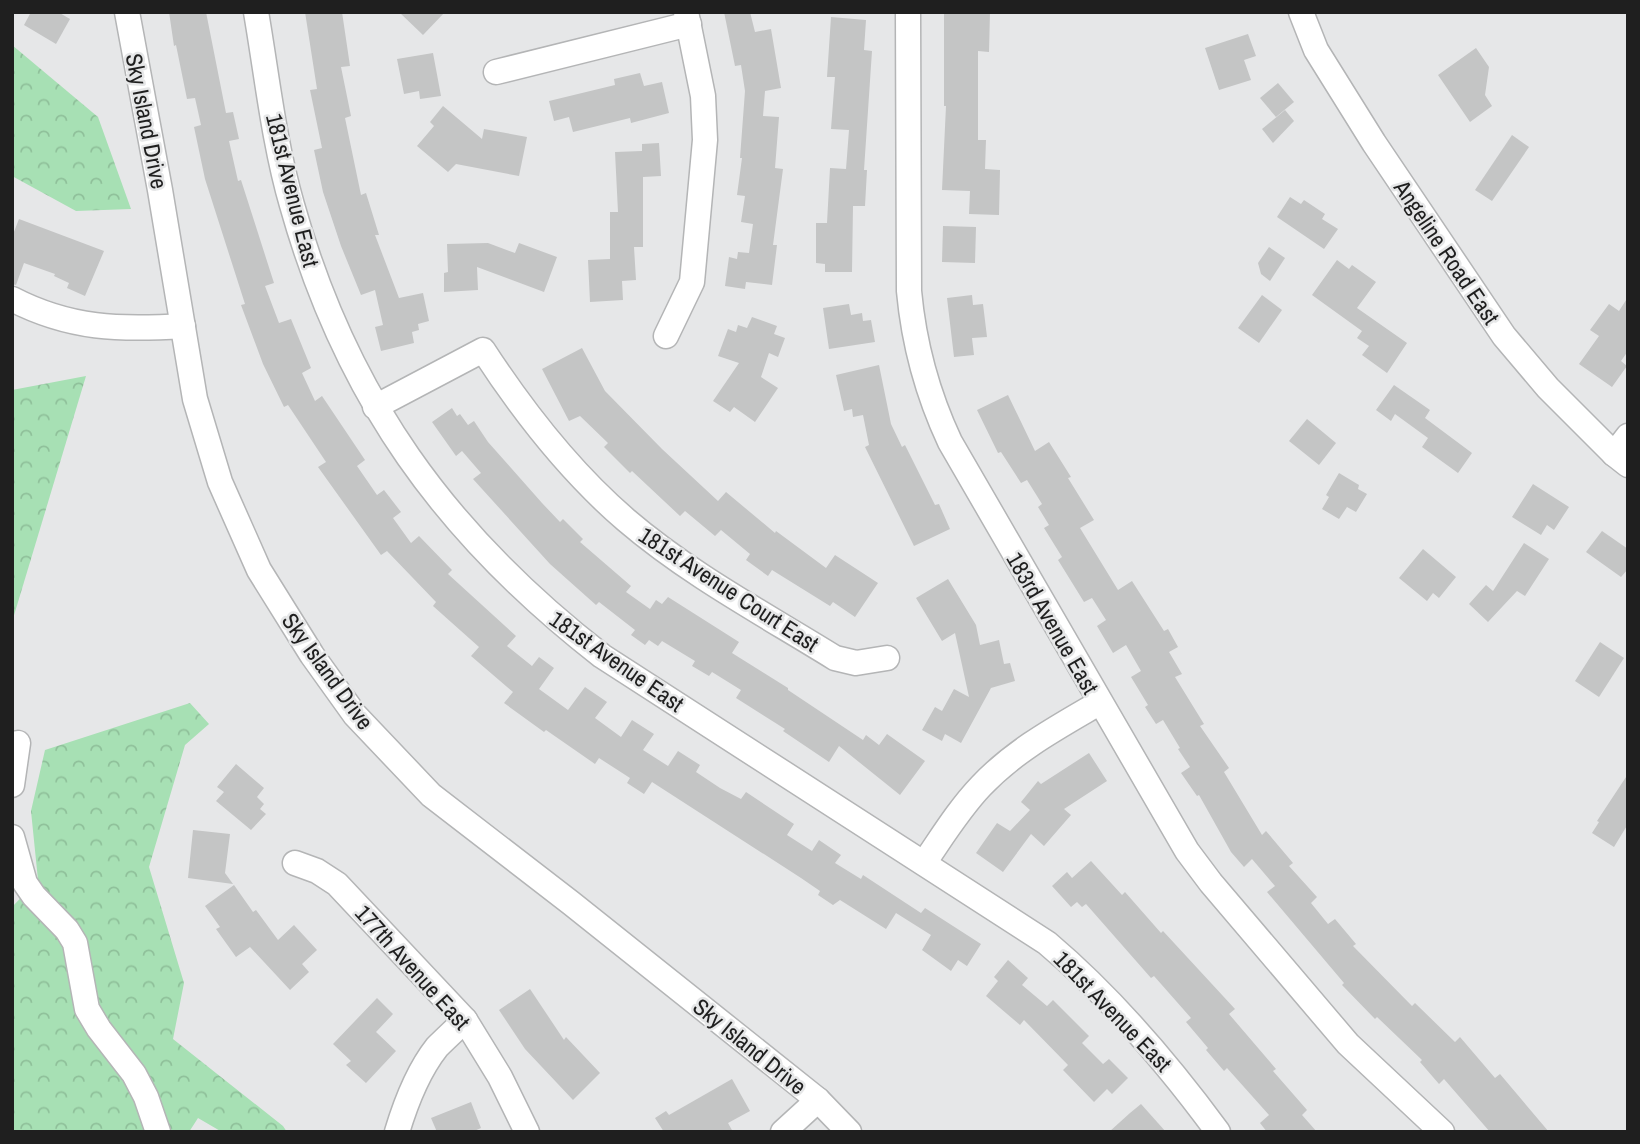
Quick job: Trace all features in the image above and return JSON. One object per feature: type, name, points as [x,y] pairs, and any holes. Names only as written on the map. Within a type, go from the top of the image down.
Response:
[{"type":"street","name":"Sky Island Drive","points":[[127,12],[195,399],[220,482],[248,545],[260,570],[312,655],[355,715],[431,795],[817,1100],[849,1132]]},
{"type":"street","name":"181st Avenue East","points":[[256,12],[278,141],[301,236],[331,318],[375,407],[414,466],[474,541],[557,621],[612,662],[1047,943],[1079,970],[1174,1072],[1218,1132]]},
{"type":"street","name":"183rd Avenue East","points":[[908,12],[909,291],[912,327],[921,369],[933,405],[950,442],[1187,851],[1348,1044],[1442,1132]]},
{"type":"street","name":"Angeline Road East","points":[[1301,12],[1317,50],[1374,143],[1504,336],[1548,388],[1623,452]]},
{"type":"street","points":[[496,72],[687,18],[703,96],[704,162],[692,282],[666,336]]},
{"type":"street","points":[[12,299],[58,317],[104,328],[130,330],[183,326]]},
{"type":"street","name":"181st Avenue Court East","points":[[375,407],[483,350],[513,396],[574,471],[626,520],[661,548],[703,578],[835,657],[856,663],[887,658]]},
{"type":"street","points":[[924,863],[958,813],[991,776],[1043,736],[1099,703]]},
{"type":"street","points":[[12,785],[18,743]]},
{"type":"street","points":[[12,837],[25,883],[75,943],[88,1009],[99,1029],[134,1074],[146,1097],[158,1132]]},
{"type":"street","name":"177th Avenue East","points":[[295,863],[317,871],[337,884],[465,1020],[500,1077],[527,1132]]},
{"type":"street","points":[[397,1132],[419,1075],[437,1048],[465,1020]]},
{"type":"street","points":[[783,1132],[817,1100]]},
{"type":"green space","points":[[12,45],[98,117],[131,209],[76,211],[12,176]]},
{"type":"green space","points":[[86,376],[12,622],[12,390]]},
{"type":"green space","points":[[190,703],[209,724],[185,745],[149,867],[184,983],[173,1039],[283,1126],[287,1132],[222,1132],[198,1118],[189,1132],[12,1132],[12,907],[38,880],[31,811],[45,750]]},
{"type":"building","points":[[31,12],[58,12],[70,19],[56,44],[24,25]]},
{"type":"building","points":[[169,12],[206,12],[226,113],[233,112],[239,139],[229,141],[238,181],[241,180],[274,283],[265,286],[279,323],[291,319],[311,368],[302,373],[315,401],[322,396],[365,460],[357,466],[377,495],[384,490],[401,512],[393,518],[411,543],[419,536],[452,570],[448,574],[516,636],[507,646],[532,666],[539,657],[554,668],[539,689],[568,710],[585,687],[607,702],[595,718],[621,737],[632,720],[654,734],[643,750],[668,766],[678,751],[700,765],[696,772],[720,788],[741,799],[746,792],[794,824],[787,835],[812,851],[819,840],[841,855],[835,863],[861,879],[863,875],[921,913],[925,908],[981,944],[967,966],[958,960],[951,971],[922,950],[931,935],[896,913],[886,929],[840,900],[833,905],[818,895],[820,891],[801,878],[652,782],[644,794],[627,783],[630,778],[599,758],[595,764],[504,703],[513,692],[471,656],[479,647],[433,606],[436,602],[387,551],[381,555],[318,467],[326,462],[288,405],[284,407],[263,364],[241,305],[245,304],[205,179],[194,127],[201,125],[195,98],[187,99]]},
{"type":"building","points":[[305,12],[342,12],[350,66],[341,67],[351,116],[345,118],[361,195],[366,193],[379,235],[375,235],[399,298],[423,293],[429,321],[418,324],[419,330],[412,332],[414,343],[381,351],[375,327],[383,325],[375,290],[361,295],[323,192],[314,150],[322,148],[310,90],[317,89]]},
{"type":"building","points":[[399,12],[445,12],[423,35]]},
{"type":"building","points":[[724,12],[750,12],[755,32],[771,29],[781,88],[765,91],[763,116],[779,117],[775,168],[783,169],[773,245],[777,245],[772,285],[746,282],[745,289],[725,286],[729,257],[737,259],[738,252],[749,253],[753,224],[741,222],[745,196],[737,195],[742,158],[745,91],[741,65],[735,66]]},
{"type":"building","points":[[944,12],[990,12],[989,52],[978,51],[978,140],[986,140],[985,169],[1000,170],[999,215],[969,214],[970,191],[942,190],[946,106]]},
{"type":"building","points":[[831,17],[866,20],[864,50],[872,51],[864,170],[867,170],[865,206],[853,206],[852,272],[825,272],[825,264],[816,263],[816,223],[827,223],[830,168],[846,169],[849,130],[831,129],[835,77],[827,77]]},
{"type":"building","points":[[1248,34],[1256,56],[1244,60],[1251,80],[1219,90],[1205,48]]},
{"type":"building","points":[[1476,48],[1489,67],[1485,95],[1492,106],[1470,122],[1438,75]]},
{"type":"building","points":[[433,53],[441,96],[420,99],[419,91],[404,94],[397,59]]},
{"type":"building","points":[[640,73],[644,86],[662,82],[669,113],[631,123],[630,118],[573,132],[569,117],[554,121],[549,101],[615,85],[614,79]]},
{"type":"building","points":[[1278,83],[1294,102],[1276,117],[1260,98]]},
{"type":"building","points":[[443,106],[482,139],[484,129],[527,137],[519,176],[456,164],[448,172],[417,146],[434,126],[430,122]]},
{"type":"building","points":[[1285,110],[1294,121],[1273,143],[1262,129]]},
{"type":"building","points":[[1512,135],[1529,147],[1492,201],[1475,190]]},
{"type":"building","points":[[659,143],[661,176],[643,177],[643,247],[634,247],[636,280],[622,281],[623,300],[590,302],[588,260],[610,259],[610,212],[618,212],[615,152],[642,151],[642,144]]},
{"type":"building","points":[[1290,197],[1301,204],[1304,200],[1325,214],[1322,219],[1338,229],[1324,249],[1277,217]]},
{"type":"building","points":[[19,219],[104,251],[85,296],[67,288],[69,283],[54,276],[55,274],[24,263],[16,285],[12,284],[12,237]]},
{"type":"building","points":[[943,226],[976,227],[975,263],[942,262]]},
{"type":"building","points":[[488,243],[515,253],[519,243],[557,257],[544,292],[477,267],[478,290],[444,292],[444,273],[448,272],[447,244]]},
{"type":"building","points":[[1269,247],[1285,258],[1270,281],[1261,274],[1258,263]]},
{"type":"building","points":[[1337,260],[1349,269],[1352,265],[1376,282],[1357,308],[1407,343],[1387,373],[1362,355],[1369,346],[1357,338],[1362,331],[1312,295]]},
{"type":"building","points":[[972,295],[973,305],[983,304],[987,337],[972,338],[974,355],[954,357],[947,298]]},
{"type":"building","points":[[1262,295],[1282,310],[1259,343],[1238,328]]},
{"type":"building","points":[[1628,297],[1628,351],[1621,361],[1627,366],[1612,387],[1579,364],[1599,336],[1590,330],[1609,304],[1619,311]]},
{"type":"building","points":[[849,304],[851,315],[862,313],[863,321],[871,320],[875,342],[829,349],[823,308]]},
{"type":"building","points":[[752,317],[777,326],[774,334],[785,338],[778,357],[769,353],[761,377],[778,388],[755,422],[734,407],[730,412],[713,401],[739,363],[718,356],[728,329],[736,332],[738,325],[747,328]]},
{"type":"building","points":[[582,348],[605,391],[718,501],[726,492],[775,533],[776,531],[826,568],[835,555],[878,583],[855,617],[833,602],[830,606],[772,570],[768,576],[746,560],[750,554],[721,530],[715,536],[685,511],[680,516],[604,447],[608,443],[580,416],[569,421],[542,369]]},
{"type":"building","points":[[879,365],[891,424],[902,447],[905,445],[935,505],[939,504],[950,529],[914,546],[865,447],[869,445],[863,415],[853,417],[852,409],[844,411],[836,375]]},
{"type":"building","points":[[1394,385],[1430,410],[1425,418],[1472,453],[1458,473],[1422,447],[1428,438],[1395,414],[1391,421],[1376,410]]},
{"type":"building","points":[[1008,395],[1035,451],[1049,442],[1071,477],[1068,478],[1094,520],[1080,528],[1118,590],[1132,581],[1164,631],[1168,629],[1178,647],[1169,652],[1182,674],[1175,677],[1204,724],[1200,726],[1229,768],[1224,772],[1262,835],[1266,831],[1293,863],[1289,866],[1317,897],[1311,903],[1328,924],[1335,919],[1356,944],[1353,946],[1412,1006],[1415,1003],[1455,1042],[1460,1037],[1495,1078],[1500,1074],[1549,1132],[1490,1132],[1444,1079],[1439,1084],[1420,1062],[1422,1060],[1377,1017],[1375,1019],[1342,985],[1344,983],[1267,892],[1275,886],[1252,859],[1244,867],[1231,852],[1199,795],[1197,796],[1181,773],[1190,767],[1178,749],[1180,748],[1163,720],[1156,724],[1145,707],[1148,705],[1131,677],[1141,671],[1126,645],[1113,653],[1097,626],[1106,620],[1092,598],[1084,602],[1058,560],[1062,557],[1044,528],[1049,525],[1038,507],[1042,504],[1027,480],[1021,483],[1001,452],[998,453],[977,410]]},
{"type":"building","points":[[452,408],[468,425],[474,421],[488,442],[560,522],[563,519],[583,539],[580,542],[631,586],[626,592],[650,609],[656,600],[662,604],[668,597],[739,642],[732,653],[863,740],[866,735],[879,745],[887,734],[925,761],[900,795],[839,746],[829,762],[783,731],[785,729],[736,698],[741,690],[712,672],[709,676],[692,666],[695,661],[662,641],[658,646],[649,640],[645,645],[631,635],[635,630],[599,602],[596,605],[550,564],[473,479],[481,473],[462,451],[456,456],[432,422]]},
{"type":"building","points":[[1307,419],[1336,443],[1319,465],[1289,441]]},
{"type":"building","points":[[1339,473],[1359,485],[1358,489],[1367,494],[1356,512],[1347,507],[1339,519],[1322,509],[1329,497],[1326,495]]},
{"type":"building","points":[[1533,484],[1569,507],[1554,530],[1547,525],[1541,535],[1512,517]]},
{"type":"building","points":[[1602,531],[1628,549],[1628,569],[1621,577],[1586,552]]},
{"type":"building","points":[[1524,543],[1549,559],[1525,596],[1517,591],[1488,622],[1469,604],[1486,585],[1493,591]]},
{"type":"building","points":[[1423,549],[1456,577],[1439,598],[1433,593],[1427,601],[1399,578]]},
{"type":"building","points":[[948,579],[976,625],[980,645],[999,640],[1004,664],[1010,663],[1015,681],[991,688],[961,743],[945,734],[942,741],[922,730],[935,707],[942,711],[954,689],[969,697],[955,633],[942,641],[916,598]]},
{"type":"building","points":[[1600,642],[1624,658],[1599,697],[1575,681]]},
{"type":"building","points":[[1089,753],[1107,781],[1064,809],[1071,815],[1044,846],[1031,834],[1003,872],[976,853],[997,823],[1010,831],[1030,810],[1021,802],[1038,781],[1041,784]]},
{"type":"building","points":[[236,764],[264,788],[257,797],[264,804],[260,809],[266,814],[251,830],[216,801],[224,792],[217,787]]},
{"type":"building","points":[[1628,774],[1628,824],[1614,847],[1592,833]]},
{"type":"building","points":[[193,830],[230,834],[225,873],[233,884],[188,878]]},
{"type":"building","points":[[1091,861],[1122,895],[1125,892],[1161,933],[1163,931],[1235,1009],[1229,1014],[1307,1110],[1302,1115],[1317,1132],[1267,1132],[1260,1123],[1269,1115],[1227,1068],[1224,1071],[1206,1050],[1208,1048],[1186,1022],[1191,1018],[1154,976],[1151,978],[1086,904],[1082,907],[1077,902],[1071,907],[1052,886],[1067,872],[1072,878]]},
{"type":"building","points":[[234,885],[278,940],[294,925],[317,950],[302,964],[309,972],[290,990],[250,947],[236,957],[216,929],[220,927],[205,906]]},
{"type":"building","points":[[1008,960],[1028,978],[1022,985],[1047,1006],[1053,1000],[1089,1036],[1082,1043],[1103,1064],[1109,1059],[1128,1078],[1112,1094],[1107,1089],[1094,1102],[1063,1070],[1068,1065],[1024,1020],[1020,1025],[986,996],[998,981],[994,977]]},
{"type":"building","points":[[530,989],[564,1040],[566,1037],[600,1073],[573,1100],[525,1049],[499,1010]]},
{"type":"building","points":[[377,998],[393,1014],[376,1032],[396,1051],[366,1083],[346,1065],[351,1061],[333,1044]]},
{"type":"building","points":[[732,1079],[750,1111],[728,1123],[733,1132],[664,1132],[655,1118],[666,1111],[669,1115]]},
{"type":"building","points":[[471,1102],[481,1128],[472,1132],[437,1132],[431,1118]]},
{"type":"building","points":[[1141,1104],[1166,1132],[1109,1132],[1130,1113]]}]
